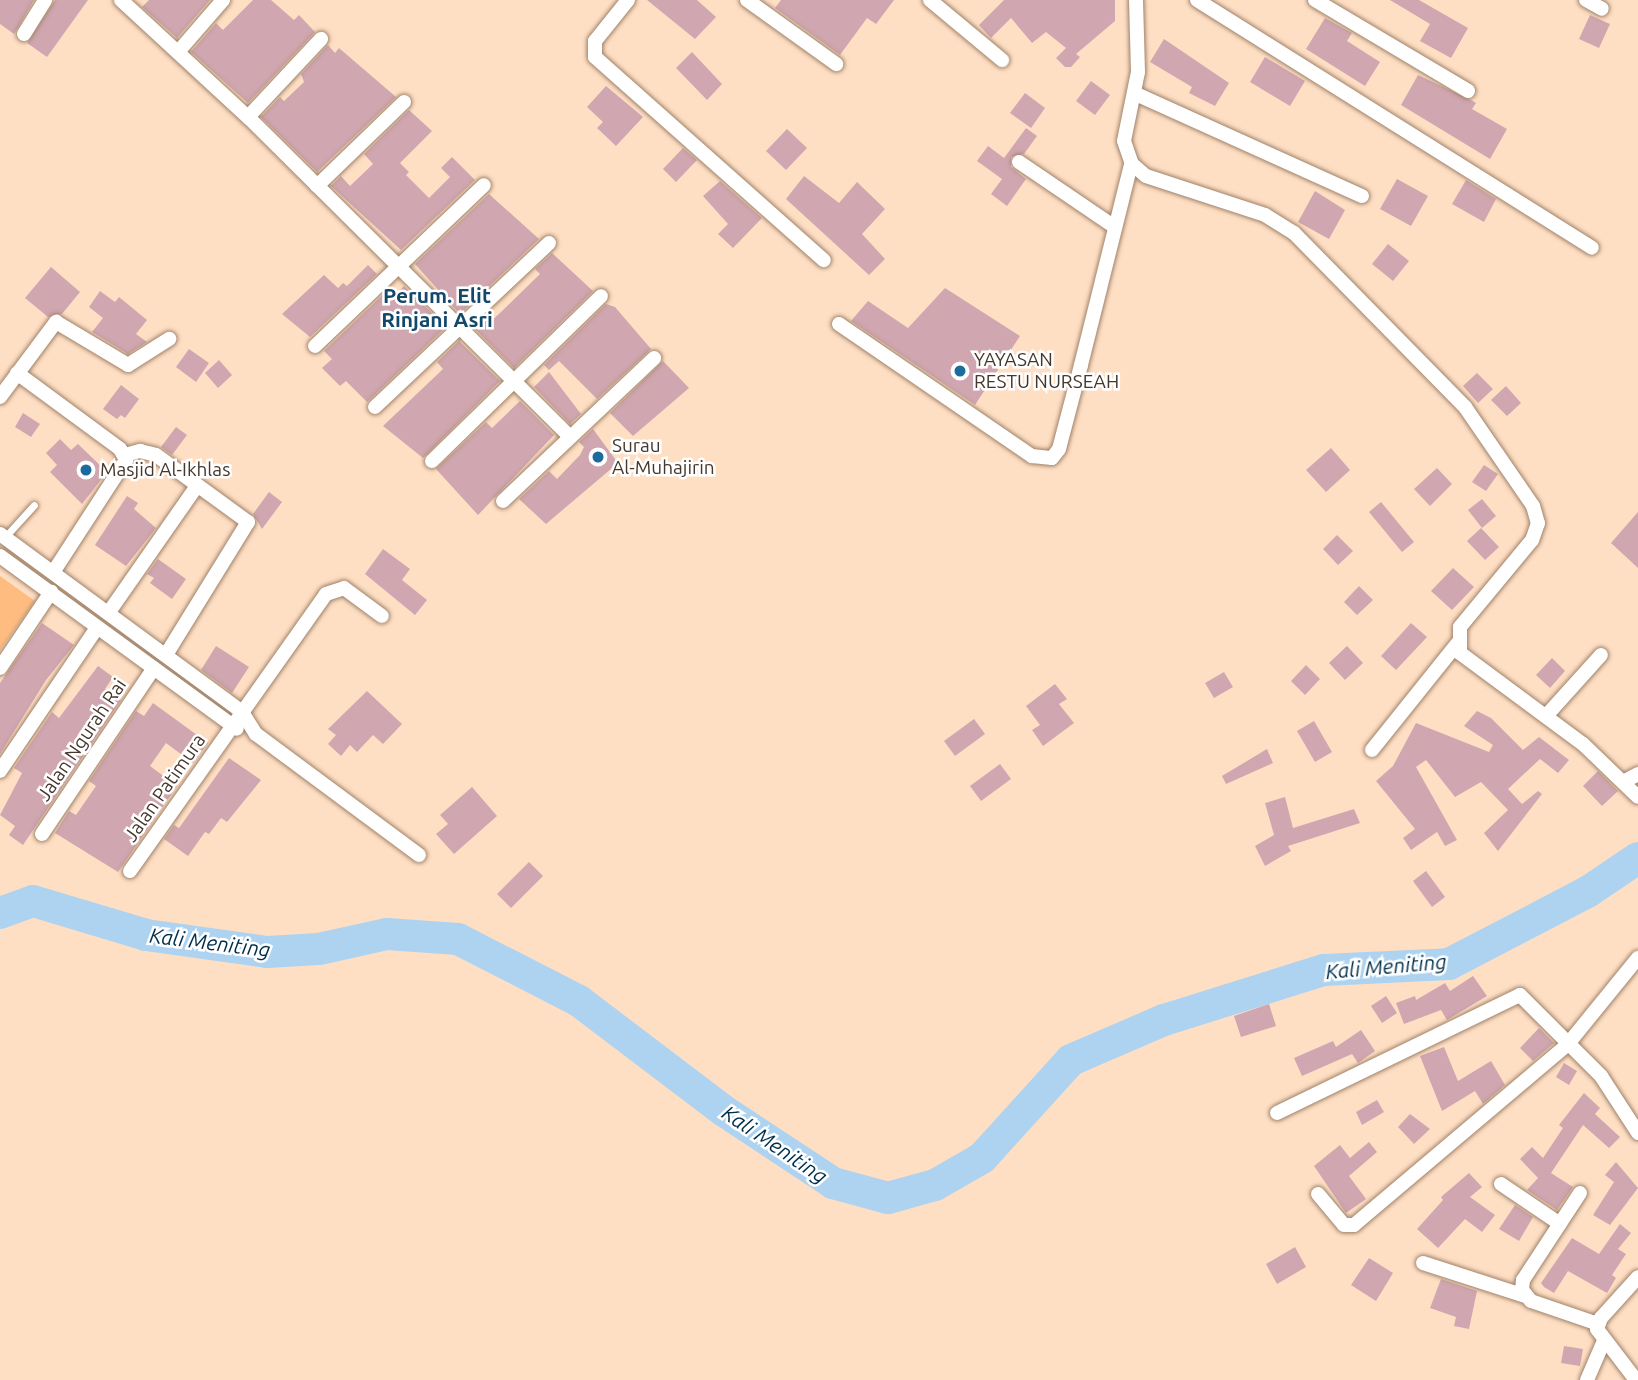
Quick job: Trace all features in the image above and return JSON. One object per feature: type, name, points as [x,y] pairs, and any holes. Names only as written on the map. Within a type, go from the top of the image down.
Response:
[{"type":"street","points":[[24,34],[45,0]]},
{"type":"street","points":[[178,52],[223,0]]},
{"type":"street","points":[[628,0],[594,41],[595,57],[824,260]]},
{"type":"street","points":[[747,0],[836,64]]},
{"type":"street","points":[[930,0],[1002,60]]},
{"type":"street","points":[[839,324],[1032,456],[1045,460],[1059,449],[1113,226],[1131,164],[1125,141],[1136,94],[1136,0]]},
{"type":"street","points":[[1197,0],[1592,248]]},
{"type":"street","points":[[1315,0],[1468,91]]},
{"type":"street","points":[[1586,0],[1602,9]]},
{"type":"street","points":[[126,2],[248,117],[569,436]]},
{"type":"street","points":[[248,117],[321,39]]},
{"type":"street","points":[[1136,94],[1362,196]]},
{"type":"street","points":[[317,186],[404,102]]},
{"type":"street","points":[[1019,162],[1113,226]]},
{"type":"street","points":[[1131,164],[1152,178],[1265,215],[1307,244],[1451,390],[1527,495],[1537,514],[1536,533],[1460,627],[1457,644],[1372,750]]},
{"type":"street","points":[[315,346],[484,185]]},
{"type":"street","points":[[375,407],[458,324],[549,243]]},
{"type":"street","points":[[432,461],[601,296]]},
{"type":"street","points":[[0,397],[56,322],[128,365],[169,338]]},
{"type":"street","points":[[503,501],[654,358]]},
{"type":"street","points":[[17,373],[125,455],[148,451],[245,517],[247,526],[166,655]]},
{"type":"street","points":[[54,571],[125,466],[125,455]]},
{"type":"street","points":[[109,612],[197,486]]},
{"type":"street","points":[[3,536],[242,712],[256,734],[419,855]]},
{"type":"street","points":[[0,556],[231,727],[256,734]]},
{"type":"street","name":"Jalan Patimura","points":[[130,871],[332,590],[344,588],[383,616]]},
{"type":"street","points":[[0,668],[51,592]]},
{"type":"street","points":[[0,771],[97,628]]},
{"type":"street","points":[[1457,644],[1465,660],[1546,716],[1633,785]]},
{"type":"street","points":[[1546,716],[1601,655]]},
{"type":"street","name":"Jalan Ngurah Rai","points":[[42,834],[153,668]]},
{"type":"street","points":[[1318,1194],[1344,1225],[1354,1225],[1568,1044],[1637,961]]},
{"type":"street","points":[[1277,1113],[1513,995],[1526,999],[1607,1083],[1638,1133]]},
{"type":"street","points":[[1501,1184],[1560,1224]]},
{"type":"street","points":[[1525,1296],[1523,1280],[1580,1193]]},
{"type":"street","points":[[1423,1263],[1525,1296],[1598,1324]]},
{"type":"street","points":[[1598,1324],[1638,1277]]},
{"type":"street","points":[[1598,1324],[1603,1343],[1636,1380]]},
{"type":"street","points":[[1587,1380],[1603,1343]]},
{"type":"lane","points":[[3,536],[34,505]]},
{"type":"shaded area","points":[[0,576],[35,601],[0,650]]},
{"type":"building","points":[[0,0],[34,0],[14,34],[0,24]]},
{"type":"building","points":[[55,0],[88,0],[47,57],[27,43]]},
{"type":"building","points":[[149,0],[210,0],[177,38],[142,7]]},
{"type":"building","points":[[253,0],[271,0],[294,20],[299,15],[315,32],[248,103],[191,52],[216,23],[223,30]]},
{"type":"building","points":[[647,0],[697,0],[716,17],[695,39]]},
{"type":"building","points":[[781,0],[894,0],[876,24],[867,18],[840,55],[775,8]]},
{"type":"building","points":[[1004,0],[1115,0],[1115,21],[1076,54],[1080,57],[1071,67],[1065,67],[1056,58],[1066,48],[1046,32],[1032,43],[1011,18],[991,38],[979,25]]},
{"type":"building","points":[[1390,0],[1419,0],[1468,28],[1451,58],[1420,41],[1430,24]]},
{"type":"building","points":[[1590,15],[1610,24],[1599,48],[1579,39]]},
{"type":"building","points":[[1325,18],[1352,33],[1347,41],[1380,62],[1365,86],[1306,49]]},
{"type":"building","points":[[1164,39],[1229,83],[1215,106],[1189,93],[1192,87],[1150,62]]},
{"type":"building","points":[[328,45],[335,53],[339,48],[396,97],[317,172],[261,117],[280,97],[284,101],[304,82],[301,74]]},
{"type":"building","points":[[692,52],[722,84],[707,100],[676,68]]},
{"type":"building","points":[[1265,57],[1305,81],[1290,106],[1250,82]]},
{"type":"building","points":[[1418,75],[1476,103],[1472,109],[1507,129],[1490,159],[1401,105]]},
{"type":"building","points":[[1091,81],[1110,95],[1095,115],[1076,101]]},
{"type":"building","points":[[606,86],[643,117],[616,146],[597,128],[603,122],[587,107]]},
{"type":"building","points":[[1025,93],[1045,108],[1031,128],[1010,113]]},
{"type":"building","points":[[409,110],[432,131],[400,163],[409,172],[406,175],[429,198],[450,177],[441,168],[452,157],[475,180],[401,250],[331,186],[341,176],[350,186],[373,164],[364,154]]},
{"type":"building","points":[[1026,128],[1037,136],[1024,154],[1011,157],[1011,167],[1026,179],[1007,206],[991,194],[1002,179],[977,161],[988,146],[1004,158]]},
{"type":"building","points":[[787,129],[807,148],[786,170],[766,151]]},
{"type":"building","points":[[683,148],[697,160],[676,182],[663,169]]},
{"type":"building","points":[[804,176],[839,203],[857,182],[885,209],[862,234],[885,259],[869,275],[786,199]]},
{"type":"building","points":[[1397,179],[1428,196],[1411,226],[1380,209]]},
{"type":"building","points":[[1466,180],[1496,199],[1484,222],[1452,204]]},
{"type":"building","points":[[720,181],[762,218],[733,248],[718,234],[728,224],[703,196]]},
{"type":"building","points":[[1315,191],[1345,210],[1329,239],[1298,222]]},
{"type":"building","points":[[489,194],[539,239],[460,314],[415,264]]},
{"type":"building","points":[[1388,244],[1409,261],[1393,281],[1372,264]]},
{"type":"building","points":[[552,253],[593,291],[514,368],[473,327],[485,317],[490,322],[501,312],[540,274],[535,269]]},
{"type":"building","points":[[368,265],[377,274],[310,337],[282,314],[324,275],[338,288],[343,283],[347,286]]},
{"type":"building","points":[[51,267],[80,292],[62,314],[48,317],[25,298]]},
{"type":"building","points":[[404,286],[446,327],[367,402],[346,381],[340,386],[322,368],[332,359],[324,351],[390,288],[396,294]]},
{"type":"building","name":"YAYASAN RESTU NURSEAH","points":[[945,288],[1020,336],[975,405],[851,321],[868,301],[908,328]]},
{"type":"building","points":[[100,291],[115,302],[119,297],[147,320],[136,334],[147,342],[128,354],[92,332],[103,318],[89,307]]},
{"type":"building","points":[[606,304],[615,307],[651,349],[597,399],[559,361],[549,370],[544,365]]},
{"type":"building","points":[[459,341],[500,381],[423,458],[383,426],[443,369],[437,362]]},
{"type":"building","points":[[189,349],[209,363],[196,382],[176,367]]},
{"type":"building","points":[[219,360],[232,375],[218,388],[205,373]]},
{"type":"building","points":[[663,361],[689,388],[633,436],[610,413]]},
{"type":"building","points":[[549,372],[581,414],[570,424],[534,387]]},
{"type":"building","points":[[1477,373],[1493,389],[1478,403],[1463,386]]},
{"type":"building","points":[[121,385],[139,399],[125,418],[121,415],[117,419],[103,409]]},
{"type":"building","points":[[1506,386],[1521,403],[1507,416],[1491,400]]},
{"type":"building","points":[[520,401],[554,435],[478,515],[436,469],[486,422],[492,428]]},
{"type":"building","points":[[23,413],[40,424],[31,437],[15,427]]},
{"type":"building","points":[[176,427],[187,435],[172,455],[161,447]]},
{"type":"building","points":[[593,429],[618,463],[546,524],[519,499],[549,471],[557,479],[580,455],[584,447],[579,442]]},
{"type":"building","points":[[60,439],[71,450],[78,444],[107,472],[82,504],[50,472],[57,465],[46,453]]},
{"type":"building","points":[[1331,448],[1350,470],[1326,492],[1306,470]]},
{"type":"building","points":[[1484,465],[1498,474],[1486,491],[1472,482]]},
{"type":"building","points":[[1437,468],[1452,484],[1430,506],[1414,489]]},
{"type":"building","points":[[269,492],[282,502],[262,529],[253,514]]},
{"type":"building","points":[[127,496],[138,503],[134,509],[156,528],[126,566],[95,545]]},
{"type":"building","points":[[1482,499],[1496,516],[1482,528],[1468,510]]},
{"type":"building","points":[[1381,502],[1414,542],[1402,552],[1369,512]]},
{"type":"building","points":[[1638,512],[1638,568],[1611,543]]},
{"type":"building","points":[[1481,528],[1499,547],[1485,560],[1467,541]]},
{"type":"building","points":[[1337,535],[1353,551],[1338,565],[1323,549]]},
{"type":"building","points":[[383,549],[410,569],[402,580],[427,600],[415,615],[365,574]]},
{"type":"building","points":[[158,559],[186,579],[172,599],[150,583],[154,578],[147,574]]},
{"type":"building","points":[[1453,568],[1474,587],[1452,610],[1431,591]]},
{"type":"building","points":[[1359,586],[1373,600],[1357,615],[1344,602]]},
{"type":"building","points":[[42,623],[74,645],[46,680],[0,754],[0,683]]},
{"type":"building","points":[[1411,623],[1427,637],[1396,670],[1381,656]]},
{"type":"building","points":[[216,646],[249,667],[232,693],[201,670]]},
{"type":"building","points":[[1347,646],[1363,663],[1345,680],[1329,663]]},
{"type":"building","points":[[1552,658],[1565,671],[1550,688],[1536,675]]},
{"type":"building","points":[[1306,665],[1320,679],[1305,695],[1291,681]]},
{"type":"building","points":[[98,666],[113,677],[105,689],[121,700],[23,845],[9,835],[15,826],[0,815],[22,773],[14,768],[52,712],[59,718]]},
{"type":"building","points":[[1224,672],[1233,687],[1214,698],[1205,683]]},
{"type":"building","points":[[1055,684],[1067,699],[1059,704],[1074,723],[1043,746],[1032,730],[1040,725],[1026,706]]},
{"type":"building","points":[[367,691],[402,724],[383,744],[373,735],[357,752],[350,745],[341,756],[328,744],[336,735],[328,729]]},
{"type":"building","points":[[153,703],[208,743],[193,763],[166,743],[150,766],[177,786],[118,872],[55,833],[69,811],[76,815],[96,786],[89,781],[136,711],[144,716]]},
{"type":"building","points":[[1477,711],[1491,718],[1523,750],[1539,737],[1569,760],[1558,773],[1540,759],[1508,789],[1522,804],[1538,791],[1542,794],[1498,851],[1484,833],[1508,810],[1481,782],[1455,797],[1426,760],[1416,767],[1457,840],[1445,846],[1437,832],[1411,850],[1403,838],[1415,829],[1376,781],[1393,766],[1416,723],[1489,752],[1493,745],[1464,726]]},
{"type":"building","points":[[974,719],[985,734],[955,756],[944,741]]},
{"type":"building","points":[[1314,721],[1332,752],[1315,762],[1297,731]]},
{"type":"building","points":[[1267,749],[1273,763],[1226,784],[1222,776]]},
{"type":"building","points":[[229,758],[261,780],[227,822],[221,818],[209,834],[205,832],[188,856],[164,839],[174,825],[179,828]]},
{"type":"building","points":[[1000,764],[1011,779],[981,801],[970,786]]},
{"type":"building","points":[[1598,771],[1618,791],[1602,806],[1583,786]]},
{"type":"building","points":[[472,787],[497,816],[454,854],[436,834],[448,824],[440,815]]},
{"type":"building","points":[[1285,797],[1293,828],[1354,809],[1360,823],[1288,846],[1291,851],[1265,866],[1255,846],[1274,835],[1265,803]]},
{"type":"building","points":[[529,862],[543,876],[511,908],[497,894]]},
{"type":"building","points":[[1426,871],[1445,897],[1432,907],[1413,881]]},
{"type":"building","points":[[1473,976],[1487,996],[1447,1020],[1441,1010],[1404,1024],[1396,1003],[1415,996],[1416,1000],[1445,983],[1450,991]]},
{"type":"building","points":[[1386,996],[1397,1013],[1382,1023],[1371,1006]]},
{"type":"building","points":[[1269,1004],[1276,1026],[1241,1037],[1234,1016]]},
{"type":"building","points":[[1539,1028],[1554,1043],[1533,1061],[1520,1048]]},
{"type":"building","points":[[1361,1030],[1375,1051],[1358,1063],[1352,1054],[1302,1076],[1294,1058],[1333,1041],[1336,1047]]},
{"type":"building","points":[[1444,1047],[1458,1081],[1491,1061],[1505,1085],[1483,1104],[1475,1091],[1442,1111],[1420,1056]]},
{"type":"building","points":[[1564,1063],[1577,1071],[1569,1085],[1556,1077]]},
{"type":"building","points":[[1584,1093],[1600,1108],[1595,1114],[1620,1137],[1609,1148],[1583,1125],[1551,1173],[1573,1187],[1557,1210],[1527,1190],[1538,1178],[1520,1159],[1532,1147],[1543,1158],[1563,1128],[1559,1125]]},
{"type":"building","points":[[1377,1100],[1384,1112],[1362,1125],[1356,1112]]},
{"type":"building","points":[[1410,1114],[1430,1129],[1414,1144],[1398,1127]]},
{"type":"building","points":[[1369,1142],[1377,1152],[1349,1176],[1366,1199],[1346,1213],[1314,1166],[1340,1145],[1350,1158]]},
{"type":"building","points":[[1616,1162],[1638,1188],[1610,1225],[1593,1215],[1614,1182],[1605,1175]]},
{"type":"building","points":[[1469,1173],[1482,1187],[1470,1197],[1495,1215],[1482,1232],[1465,1219],[1438,1248],[1417,1229],[1443,1200],[1441,1197]]},
{"type":"building","points":[[1515,1205],[1533,1217],[1519,1241],[1499,1229]]},
{"type":"building","points":[[1620,1224],[1631,1233],[1618,1249],[1626,1254],[1612,1275],[1616,1278],[1607,1293],[1568,1271],[1554,1293],[1544,1287],[1541,1283],[1572,1238],[1599,1254]]},
{"type":"building","points":[[1295,1247],[1306,1267],[1277,1284],[1266,1264]]},
{"type":"building","points":[[1369,1258],[1393,1273],[1376,1301],[1351,1285]]},
{"type":"building","points":[[1441,1279],[1477,1291],[1469,1329],[1454,1326],[1456,1317],[1430,1308]]},
{"type":"building","points":[[1564,1346],[1583,1349],[1580,1366],[1561,1363]]},
{"type":"waterway","name":"Kali Meniting","points":[[0,913],[33,901],[146,935],[267,952],[319,949],[387,934],[458,939],[579,1001],[724,1111],[833,1183],[888,1198],[935,1185],[982,1158],[1071,1060],[1164,1020],[1324,970],[1449,964],[1589,891],[1638,858]]},
{"type":"place","name":"YAYASAN RESTU NURSEAH","points":[[960,371]]},
{"type":"place","name":"Surau Al-Muhajirin","points":[[598,457]]},
{"type":"place","name":"Masjid Al-Ikhlas","points":[[86,470]]},
{"type":"district","name":"Perum. Elit Rinjani Asri","points":[[437,307]]}]
